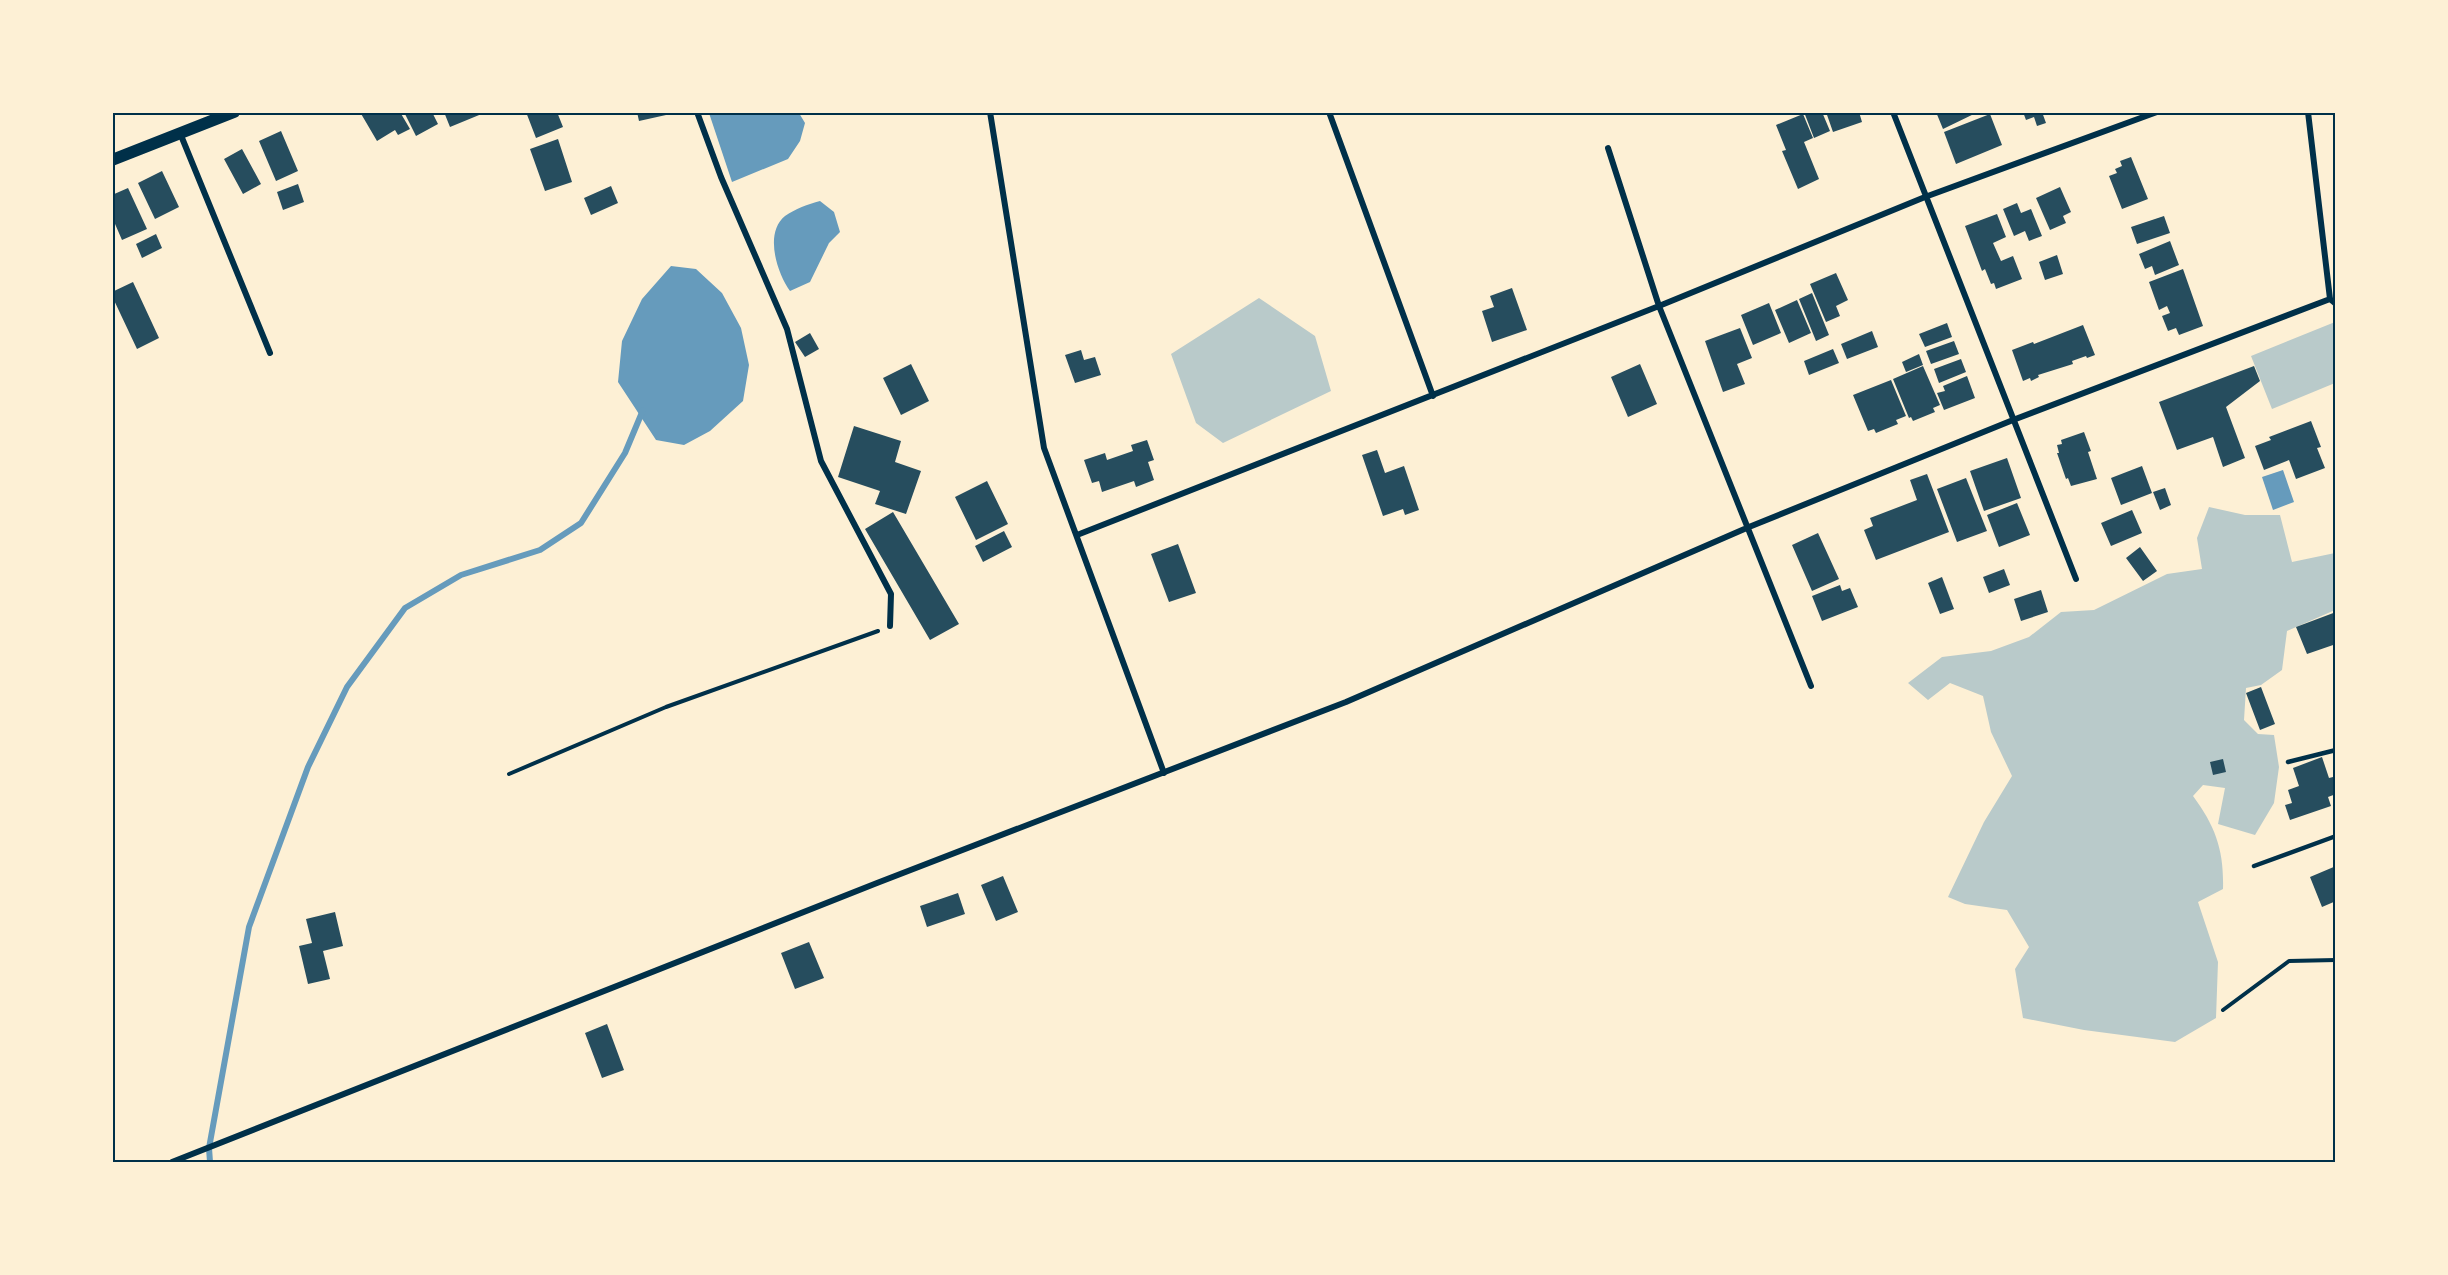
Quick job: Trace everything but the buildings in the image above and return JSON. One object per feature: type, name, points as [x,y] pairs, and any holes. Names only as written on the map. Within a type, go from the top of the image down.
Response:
[{"type":"main road","points":[[112,160],[234,112]]},
{"type":"street","points":[[697,112],[721,177],[787,329],[821,461],[891,594],[890,626]]},
{"type":"street","points":[[990,112],[1044,448],[1164,773]]},
{"type":"street","points":[[1329,112],[1433,396]]},
{"type":"street","points":[[1893,112],[2076,579]]},
{"type":"street","points":[[172,1162],[877,883],[1346,702],[1749,527],[2013,420],[2333,301],[2308,112]]},
{"type":"street","points":[[1077,535],[1659,306],[1925,197],[2152,113]]},
{"type":"street","points":[[180,134],[270,353]]},
{"type":"street","points":[[1608,148],[1659,306],[1811,686]]},
{"type":"lane","points":[[2288,762],[2336,750]]},
{"type":"lane","points":[[2254,866],[2336,836]]},
{"type":"path","points":[[509,774],[666,707],[890,626]]},
{"type":"path","points":[[2223,1010],[2289,961],[2336,960]]},
{"type":"shaded area","points":[[1259,298],[1315,336],[1331,391],[1223,443],[1196,423],[1171,354]]},
{"type":"shaded area","points":[[2335,322],[2335,383],[2272,409],[2251,356]]},
{"type":"shaded area","points":[[2209,507],[2245,515],[2280,515],[2292,562],[2335,553],[2335,610],[2287,631],[2282,670],[2261,685],[2246,688],[2244,720],[2258,734],[2274,735],[2279,767],[2274,803],[2255,835],[2218,824],[2225,788],[2203,785],[2193,796],[2213,829],[2222,863],[2223,889],[2198,902],[2218,962],[2216,1018],[2175,1042],[2084,1030],[2023,1018],[2015,969],[2029,947],[2007,910],[1965,904],[1948,897],[1984,822],[2012,776],[1991,732],[1983,696],[1950,683],[1928,700],[1908,683],[1942,657],[1991,651],[2029,637],[2061,612],[2094,610],[2167,574],[2202,569],[2197,538]]},
{"type":"water","points":[[709,113],[799,113],[805,123],[800,141],[788,159],[732,182]]},
{"type":"water","points":[[820,201],[834,212],[840,232],[829,243],[810,282],[790,291],[777,264],[775,232],[785,216]]},
{"type":"water","points":[[671,266],[696,269],[722,293],[741,328],[749,365],[743,401],[710,431],[684,445],[656,440],[618,382],[622,341],[642,299]]},
{"type":"water","points":[[2283,470],[2294,502],[2273,510],[2262,477]]},
{"type":"waterway","points":[[210,1162],[209,1148],[249,927],[308,767],[347,687],[405,608],[461,575],[540,550],[581,523],[625,453],[643,410]]}]
